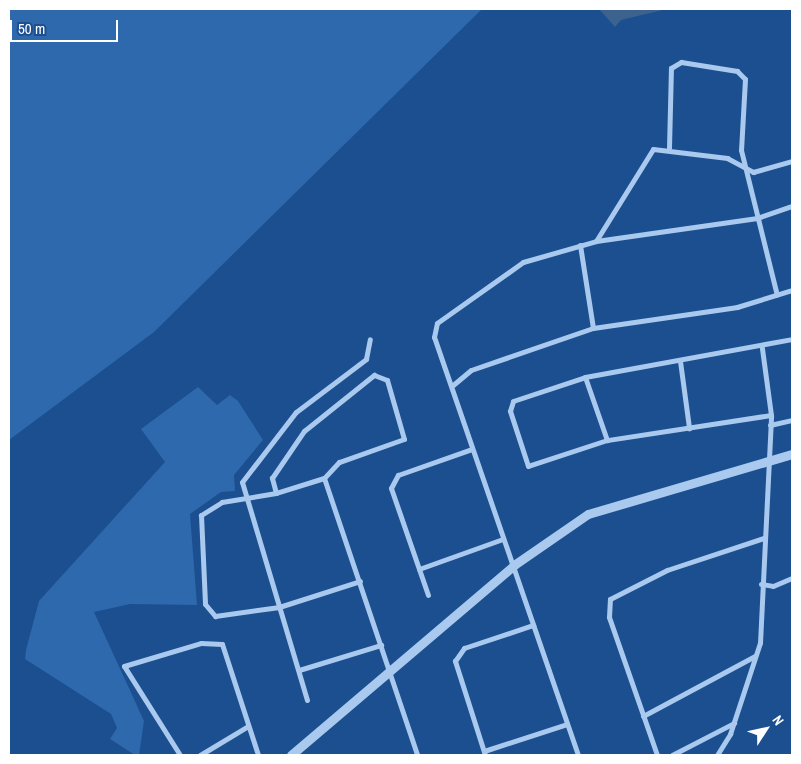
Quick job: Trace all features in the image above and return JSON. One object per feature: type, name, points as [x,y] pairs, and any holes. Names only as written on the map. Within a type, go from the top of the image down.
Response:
[{"type":"street","points":[[669,148],[672,68],[680,62],[737,71],[745,79],[742,150],[776,295]]},
{"type":"street","points":[[596,241],[653,149],[669,148],[746,166],[753,172],[792,161]]},
{"type":"street","points":[[578,755],[434,337],[437,323],[523,262],[596,241],[757,218],[792,206]]},
{"type":"street","points":[[580,245],[593,328]]},
{"type":"street","points":[[452,385],[471,370],[593,328],[737,307],[792,290]]},
{"type":"street","points":[[307,700],[244,498],[242,482],[296,412],[366,359],[370,339]]},
{"type":"street","points":[[771,415],[607,440],[528,466],[510,411],[513,401],[585,377],[762,348],[792,339]]},
{"type":"street","points":[[717,755],[734,723],[760,643],[761,584],[771,415],[762,348]]},
{"type":"street","points":[[680,361],[689,428]]},
{"type":"street","points":[[276,493],[272,478],[304,431],[374,375],[387,380],[404,439],[339,462],[324,478],[276,493],[222,502],[201,515],[205,604],[215,616],[279,608],[360,581]]},
{"type":"street","points":[[585,377],[607,440]]},
{"type":"street","points":[[770,425],[792,420]]},
{"type":"street","points":[[428,594],[391,488],[398,475],[472,448]]},
{"type":"street","points":[[291,755],[514,565],[588,514],[792,454]]},
{"type":"street","points":[[324,478],[417,755]]},
{"type":"street","points":[[657,755],[609,617],[610,599],[667,570],[764,538]]},
{"type":"street","points":[[419,569],[503,539]]},
{"type":"street","points":[[761,584],[773,586],[792,578]]},
{"type":"street","points":[[533,626],[464,648],[455,661],[485,753],[567,724]]},
{"type":"street","points":[[180,755],[124,666],[201,643],[222,644],[258,755]]},
{"type":"street","points":[[299,670],[381,645]]},
{"type":"street","points":[[643,716],[755,656]]},
{"type":"street","points":[[672,755],[734,723]]},
{"type":"street","points":[[200,755],[248,726]]},
{"type":"shaded area","points":[[9,9],[482,9],[154,332],[9,440]]},
{"type":"shaded area","points":[[599,9],[667,9],[621,20],[615,27]]},
{"type":"shaded area","points":[[198,387],[217,405],[230,395],[238,401],[263,440],[234,475],[235,491],[221,492],[190,514],[197,605],[130,604],[94,612],[144,721],[139,755],[135,755],[110,739],[117,728],[111,714],[25,659],[26,650],[39,601],[165,462],[141,429]]}]
